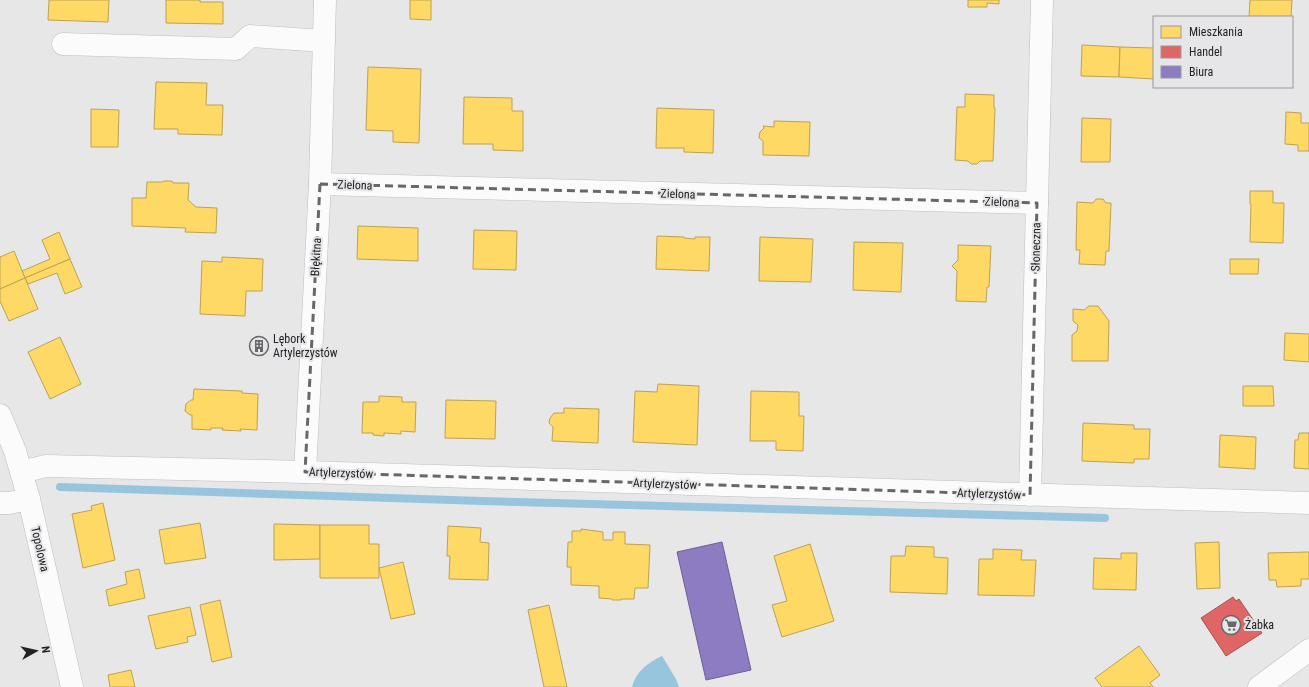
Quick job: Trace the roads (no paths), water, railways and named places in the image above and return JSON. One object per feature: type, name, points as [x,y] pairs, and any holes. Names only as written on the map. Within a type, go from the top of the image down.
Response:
[{"type":"street","name":"Błękitna","points":[[305,472],[320,184],[325,0]]},
{"type":"street","name":"Słoneczna","points":[[1030,495],[1042,0]]},
{"type":"street","points":[[63,44],[236,49],[250,36],[324,41]]},
{"type":"street","name":"Zielona","points":[[320,184],[1036,203]]},
{"type":"street","name":"Topolowa","points":[[0,415],[7,454],[21,472],[29,499],[72,687]]},
{"type":"street","name":"Artylerzystów","points":[[21,472],[46,466],[305,472],[1309,503]]},
{"type":"street","points":[[0,503],[9,503],[29,499]]},
{"type":"street","points":[[1259,687],[1309,650]]},
{"type":"water","points":[[662,656],[676,679],[679,687],[632,687],[636,677],[643,668]]},
{"type":"waterway","points":[[60,487],[482,501],[1105,518]]},
{"type":"place","name":"Lębork Artylerzystów","points":[[259,346]]},
{"type":"place","name":"Żabka","points":[[1231,625]]}]
